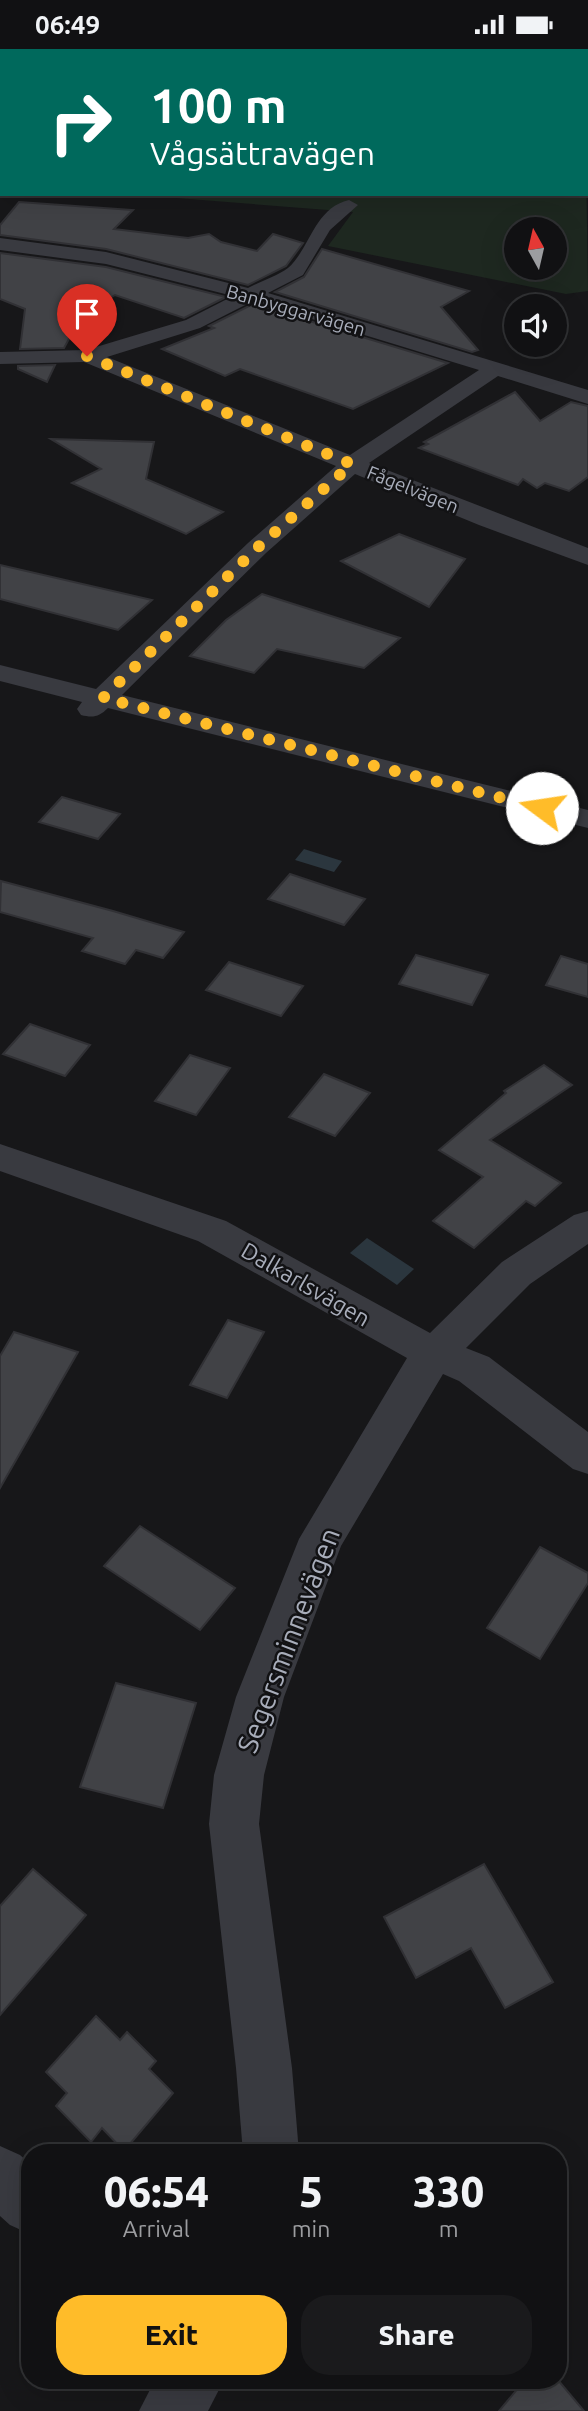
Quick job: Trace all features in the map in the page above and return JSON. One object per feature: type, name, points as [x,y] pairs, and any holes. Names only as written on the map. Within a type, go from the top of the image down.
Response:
[{"type":"street","points":[[87,356],[193,324],[296,271],[323,227],[349,205]]},
{"type":"street","name":"Banbyggarvägen","points":[[0,244],[104,258],[252,296],[588,397]]},
{"type":"street","name":"Fågelvägen","points":[[0,358],[87,356],[588,557]]},
{"type":"street","points":[[97,703],[257,548],[352,464],[495,368]]},
{"type":"street","points":[[0,673],[97,703],[588,819]]},
{"type":"street","name":"Dalkarlsvägen","points":[[0,1157],[212,1231],[401,1338],[437,1351],[474,1369],[588,1457]]},
{"type":"street","name":"Segersminnevägen","points":[[270,2144],[264,2068],[234,1824],[239,1775],[260,1697],[321,1539],[421,1371],[437,1351],[516,1273],[588,1225]]},
{"type":"street","points":[[0,2175],[21,2196]]},
{"type":"shaded area","points":[[150,196],[587,196],[588,291],[566,294],[328,246],[353,212]]},
{"type":"shaded area","points":[[304,849],[342,861],[334,872],[295,860]]},
{"type":"shaded area","points":[[367,1238],[414,1269],[397,1285],[350,1253]]},
{"type":"building","points":[[19,202],[133,210],[114,229],[188,238],[209,234],[221,242],[257,251],[273,234],[303,243],[286,266],[248,285],[106,249],[0,235],[0,225]]},
{"type":"building","points":[[322,249],[469,291],[441,307],[478,350],[472,352],[275,292],[304,277]]},
{"type":"building","points":[[0,253],[106,267],[226,297],[184,318],[115,295],[82,315],[64,348],[20,349],[25,309],[0,299]]},
{"type":"building","points":[[253,304],[448,363],[353,409],[240,369],[225,376],[162,349],[214,328],[209,326]]},
{"type":"building","points":[[55,365],[47,382],[18,369],[18,366]]},
{"type":"building","points":[[515,392],[540,421],[571,402],[588,406],[588,477],[569,491],[545,483],[537,488],[523,479],[518,485],[419,448],[428,444],[424,442]]},
{"type":"building","points":[[51,439],[154,442],[146,479],[223,512],[186,534],[72,483],[101,469]]},
{"type":"building","points":[[399,534],[465,559],[429,607],[341,561]]},
{"type":"building","points":[[0,565],[152,600],[118,630],[0,599]]},
{"type":"building","points":[[262,594],[400,638],[364,668],[277,649],[254,673],[190,656],[226,620]]},
{"type":"building","points":[[62,797],[120,814],[98,839],[39,822]]},
{"type":"building","points":[[290,874],[365,899],[344,925],[268,899]]},
{"type":"building","points":[[1,881],[184,932],[163,958],[136,950],[125,964],[82,951],[93,938],[0,912]]},
{"type":"building","points":[[416,955],[488,975],[472,1005],[399,984]]},
{"type":"building","points":[[561,956],[588,964],[588,997],[546,985]]},
{"type":"building","points":[[229,962],[303,986],[281,1016],[206,990]]},
{"type":"building","points":[[30,1024],[90,1045],[65,1076],[3,1054]]},
{"type":"building","points":[[190,1055],[230,1068],[196,1115],[155,1101]]},
{"type":"building","points":[[544,1065],[572,1085],[490,1140],[561,1183],[535,1206],[526,1201],[474,1248],[433,1221],[483,1177],[439,1150],[506,1093],[504,1091]]},
{"type":"building","points":[[324,1074],[370,1093],[335,1136],[289,1117]]},
{"type":"building","points":[[228,1320],[264,1332],[227,1398],[190,1385]]},
{"type":"building","points":[[14,1332],[78,1352],[0,1488],[0,1356]]},
{"type":"building","points":[[140,1526],[235,1588],[200,1630],[104,1566]]},
{"type":"building","points":[[540,1547],[588,1573],[588,1583],[540,1659],[487,1628]]},
{"type":"building","points":[[116,1683],[196,1703],[163,1808],[80,1787]]},
{"type":"building","points":[[484,1864],[553,1982],[505,2008],[471,1948],[416,1978],[384,1917]]},
{"type":"building","points":[[33,1869],[86,1915],[0,2015],[0,1906]]},
{"type":"building","points":[[96,2016],[120,2040],[127,2032],[156,2061],[149,2069],[173,2093],[130,2144],[117,2144],[102,2128],[91,2142],[56,2106],[67,2093],[46,2072]]},
{"type":"building","points":[[517,2389],[566,2389],[584,2411],[499,2411]]},
{"type":"route","points":[[87,356],[352,464],[257,548],[103,698],[542,808]]}]
